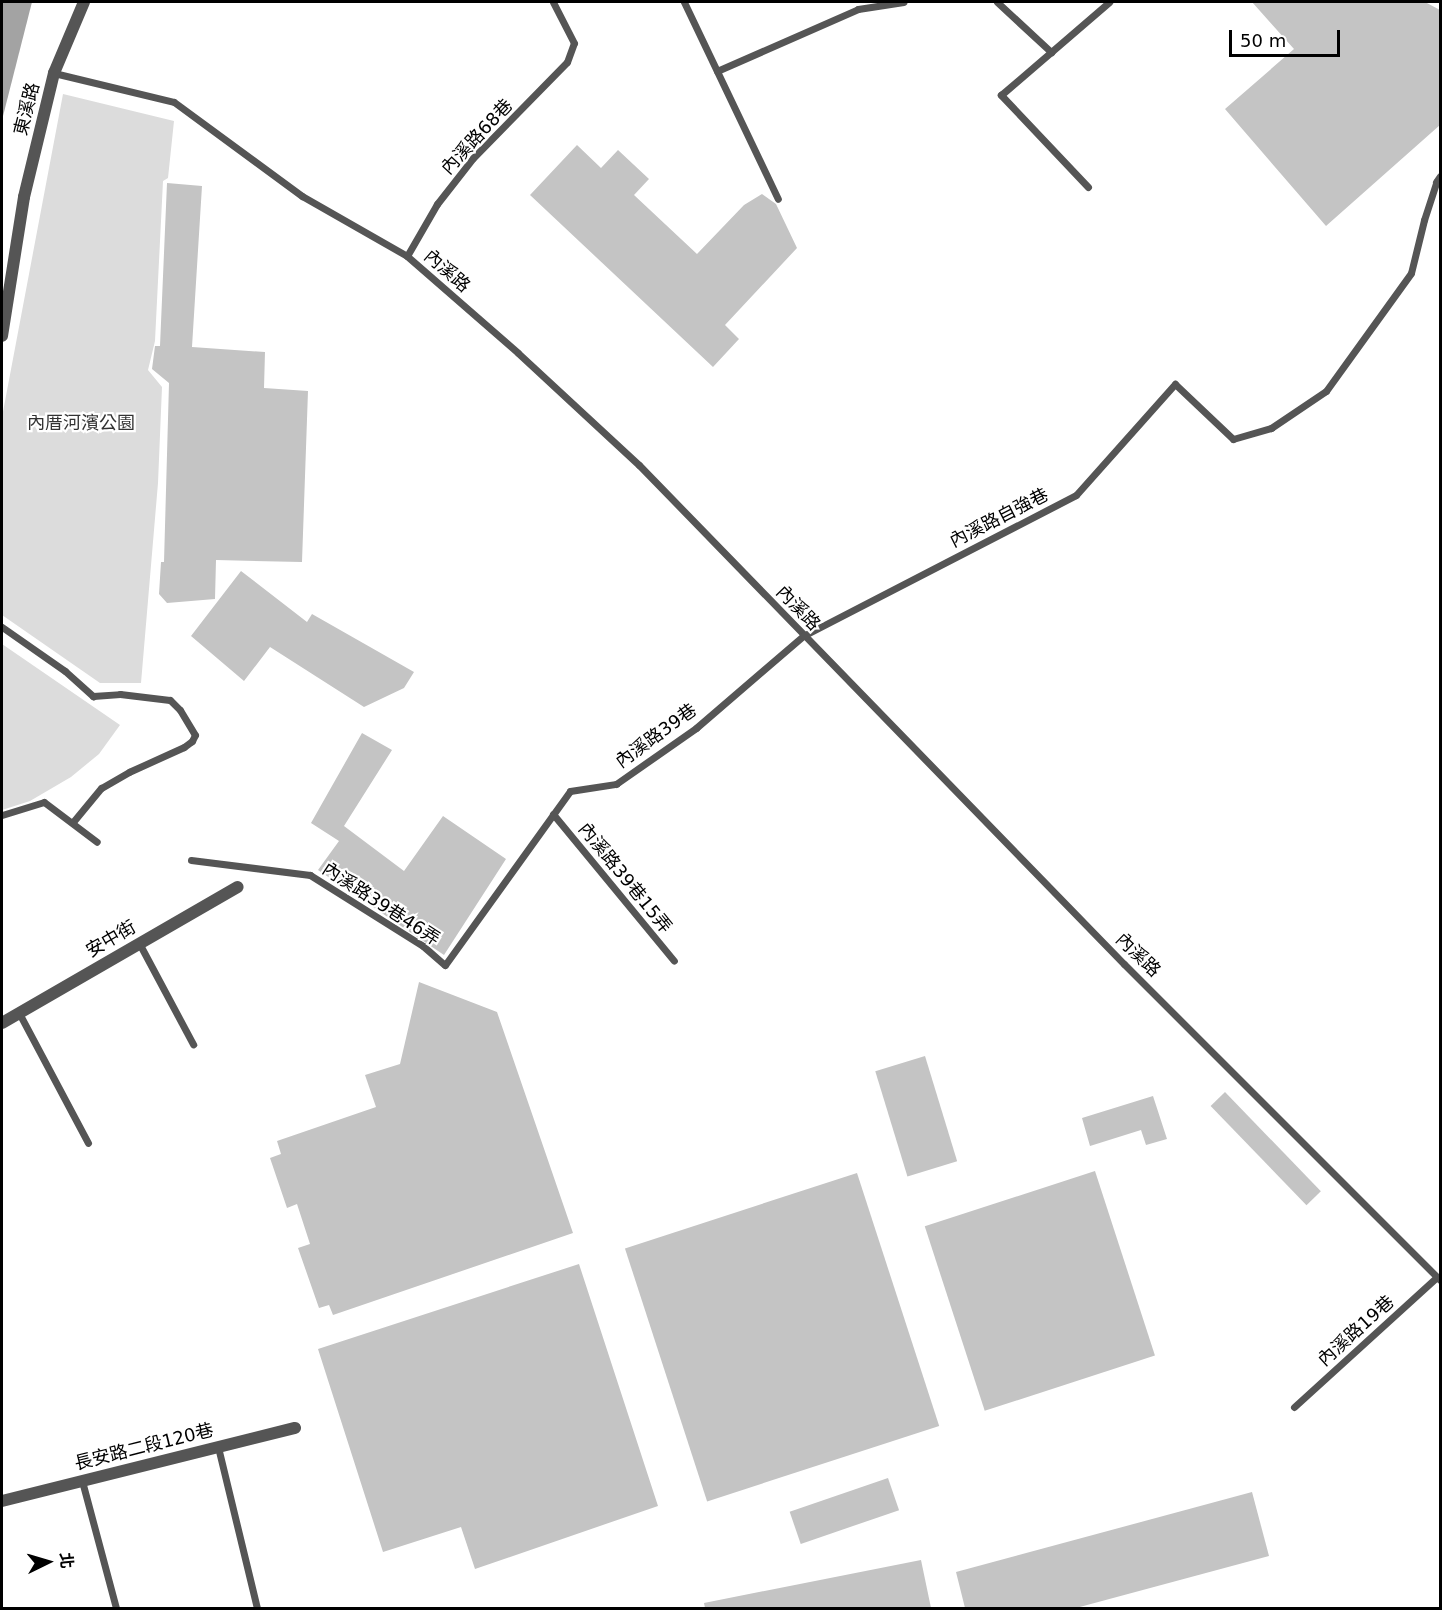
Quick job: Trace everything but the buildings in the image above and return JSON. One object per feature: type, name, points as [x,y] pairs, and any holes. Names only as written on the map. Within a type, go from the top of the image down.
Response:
[{"type":"street","name":"東溪路","points":[[2,336],[24,197],[54,73],[84,2]]},
{"type":"street","name":"安中街","points":[[2,1023],[238,887]]},
{"type":"street","name":"長安路二段120巷","points":[[2,1501],[295,1428]]},
{"type":"lane","name":"內溪路68巷","points":[[407,256],[437,204],[473,158],[567,62],[574,43],[553,2]]},
{"type":"lane","points":[[684,2],[778,199]]},
{"type":"lane","points":[[717,71],[858,9],[903,2]]},
{"type":"lane","points":[[997,2],[1051,52]]},
{"type":"lane","points":[[1088,187],[1001,95],[1109,2]]},
{"type":"lane","name":"內溪路","points":[[54,73],[174,102],[302,196],[407,256],[518,352],[639,465],[1124,964],[1439,1279]]},
{"type":"lane","name":"內溪路自強巷","points":[[804,636],[1076,495],[1175,384],[1233,439],[1271,428],[1326,391],[1411,273],[1424,220],[1440,176]]},
{"type":"lane","points":[[2,627],[65,671],[93,696],[120,694],[170,700],[180,710],[195,735],[184,747],[129,772],[101,788],[72,823]]},
{"type":"lane","name":"內溪路39巷","points":[[445,965],[570,791],[616,784],[687,734],[804,636]]},
{"type":"lane","points":[[2,815],[44,802],[97,842]]},
{"type":"lane","name":"內溪路39巷15弄","points":[[553,814],[674,962]]},
{"type":"lane","name":"內溪路39巷46弄","points":[[191,860],[310,875],[423,946],[445,965]]},
{"type":"lane","points":[[139,944],[193,1044]]},
{"type":"lane","points":[[19,1013],[88,1143]]},
{"type":"lane","name":"內溪路19巷","points":[[1294,1407],[1439,1279]]},
{"type":"lane","points":[[218,1447],[257,1608]]},
{"type":"lane","points":[[82,1481],[116,1608]]},
{"type":"green space","name":"內厝河濱公園","points":[[63,94],[174,121],[168,178],[163,181],[155,341],[148,370],[162,387],[158,483],[141,683],[100,683],[2,615],[2,417]]},
{"type":"green space","points":[[2,644],[120,725],[99,754],[71,777],[30,801],[2,810]]},
{"type":"shaded area","points":[[2,2],[32,2],[2,120]]}]
